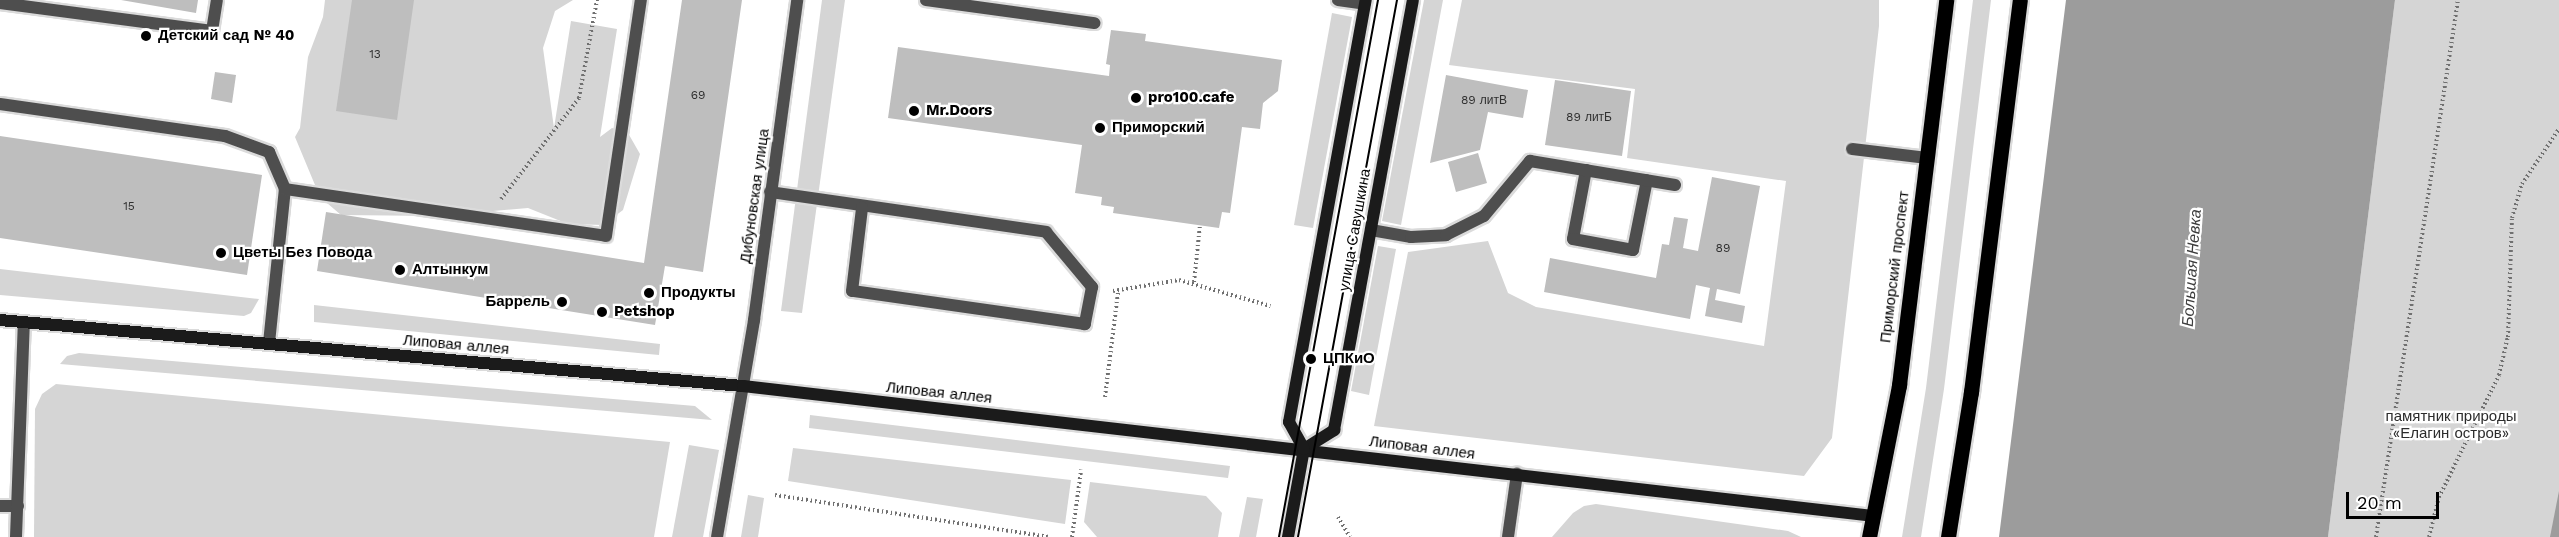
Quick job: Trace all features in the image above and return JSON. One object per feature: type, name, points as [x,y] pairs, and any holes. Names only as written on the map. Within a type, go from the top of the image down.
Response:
[{"type":"main road","name":"улица Савушкина","points":[[1366,2],[1289,422],[1304,449],[1334,430],[1413,0]]},
{"type":"main road","name":"Приморский проспект","points":[[1869,537],[1899,385],[1946,0]]},
{"type":"main road","points":[[1948,537],[1971,392],[2020,0]]},
{"type":"main road","name":"Липовая аллея","points":[[0,320],[743,386],[1873,516]]},
{"type":"main road","points":[[1288,537],[1304,449]]},
{"type":"street","points":[[0,2],[212,31],[217,0]]},
{"type":"street","points":[[285,189],[606,236],[641,0]]},
{"type":"street","name":"Дибуновская улица","points":[[717,537],[743,386],[797,0]]},
{"type":"street","points":[[926,0],[1094,23]]},
{"type":"street","points":[[1338,0],[1366,2]]},
{"type":"street","points":[[0,104],[225,136],[269,152],[285,189],[269,343]]},
{"type":"street","points":[[1852,149],[1927,158]]},
{"type":"street","points":[[1371,230],[1411,237],[1446,235],[1484,216],[1530,161],[1675,185]]},
{"type":"street","points":[[1586,170],[1573,239],[1633,250],[1647,180]]},
{"type":"street","points":[[770,192],[862,208],[1046,232],[1092,287],[1085,324],[852,291],[862,208]]},
{"type":"street","points":[[16,537],[24,322]]},
{"type":"street","points":[[1508,537],[1517,474]]},
{"type":"street","points":[[0,506],[18,506]]},
{"type":"path","points":[[486,218],[579,98],[597,0]]},
{"type":"path","points":[[2376,537],[2458,0]]},
{"type":"path","points":[[2429,537],[2439,497],[2499,375],[2508,337],[2512,218],[2522,184],[2559,129]]},
{"type":"path","points":[[1194,282],[1200,225]]},
{"type":"path","points":[[1092,287],[1118,292],[1179,280],[1194,282],[1250,303],[1270,306]]},
{"type":"path","points":[[1105,397],[1118,292]]},
{"type":"path","points":[[1072,537],[1081,470]]},
{"type":"path","points":[[775,495],[1048,537]]},
{"type":"path","points":[[1338,517],[1350,537]]},
{"type":"green space","points":[[325,0],[573,0],[555,11],[543,48],[554,128],[571,21],[617,29],[600,137],[612,128],[628,133],[640,154],[623,210],[603,225],[568,224],[528,208],[435,216],[341,215],[320,197],[295,137],[300,128],[308,57],[323,17]]},
{"type":"green space","points":[[822,0],[845,0],[802,313],[781,311]]},
{"type":"green space","points":[[1424,0],[1443,0],[1401,225],[1382,221]]},
{"type":"green space","points":[[1462,0],[1879,0],[1879,26],[1832,438],[1804,476],[1374,426],[1408,252],[1488,241],[1508,293],[1536,307],[1764,346],[1786,181],[1627,158],[1635,89],[1449,65]]},
{"type":"green space","points":[[1973,0],[1991,0],[1944,389],[1921,537],[1902,537],[1926,388]]},
{"type":"green space","name":"памятник природы «Елагин остров»","points":[[2395,0],[2559,0],[2559,537],[2328,537]]},
{"type":"green space","points":[[1332,13],[1352,17],[1313,228],[1294,225]]},
{"type":"green space","points":[[1378,246],[1396,249],[1369,395],[1351,391]]},
{"type":"green space","points":[[0,269],[259,299],[251,313],[244,316],[0,295]]},
{"type":"green space","points":[[314,305],[660,344],[659,355],[314,322]]},
{"type":"green space","points":[[79,353],[695,406],[712,420],[60,364],[67,356]]},
{"type":"green space","points":[[56,384],[670,442],[654,537],[34,537],[35,409],[42,394]]},
{"type":"green space","points":[[810,415],[1230,466],[1228,478],[809,428]]},
{"type":"green space","points":[[689,445],[719,450],[703,537],[672,537]]},
{"type":"green space","points":[[793,448],[1071,480],[1065,524],[788,481]]},
{"type":"green space","points":[[1090,482],[1206,496],[1222,513],[1218,537],[1097,537],[1084,522]]},
{"type":"green space","points":[[748,495],[764,498],[758,537],[741,537]]},
{"type":"green space","points":[[1247,497],[1263,499],[1256,537],[1239,537]]},
{"type":"green space","points":[[1596,504],[1788,531],[1801,537],[1552,537],[1573,513],[1584,506]]},
{"type":"water","name":"Большая Невка","points":[[2066,0],[2395,0],[2328,537],[1999,537]]},
{"type":"water","points":[[2559,491],[2559,537],[2550,537]]},
{"type":"building","points":[[121,0],[198,0],[196,13]]},
{"type":"building","points":[[352,0],[414,0],[397,120],[336,111]]},
{"type":"building","points":[[682,0],[742,0],[703,272],[665,266],[655,325],[317,271],[326,212],[644,263]]},
{"type":"building","name":"Приморский","points":[[1111,30],[1146,34],[1145,41],[1282,60],[1278,91],[1263,103],[1260,129],[1242,127],[1230,213],[1222,212],[1219,228],[1113,213],[1114,207],[1101,205],[1102,197],[1075,193],[1082,145],[888,118],[898,47],[1109,76],[1110,65],[1106,64]]},
{"type":"building","points":[[215,72],[236,75],[232,103],[211,99]]},
{"type":"building","points":[[1446,75],[1528,90],[1523,118],[1488,112],[1480,150],[1430,163]]},
{"type":"building","points":[[1555,80],[1631,91],[1622,156],[1545,145]]},
{"type":"building","points":[[0,136],[262,175],[247,275],[0,238]]},
{"type":"building","points":[[1478,153],[1487,183],[1456,192],[1448,162]]},
{"type":"building","points":[[1712,177],[1760,186],[1740,294],[1717,289],[1715,300],[1745,306],[1742,323],[1705,316],[1710,288],[1696,285],[1690,319],[1544,292],[1550,258],[1656,278],[1662,244],[1669,245],[1674,217],[1688,219],[1683,248],[1698,251]]},
{"type":"tram line","points":[[1279,537],[1378,0]]},
{"type":"tram line","points":[[1298,537],[1397,0]]},
{"type":"place","name":"Детский сад № 40","points":[[146,36]]},
{"type":"place","name":"pro100.cafe","points":[[1136,98]]},
{"type":"place","name":"Mr.Doors","points":[[914,111]]},
{"type":"place","name":"Приморский","points":[[1100,128]]},
{"type":"place","name":"Цветы Без Повода","points":[[221,253]]},
{"type":"place","name":"Алтынкум","points":[[400,270]]},
{"type":"place","name":"Продукты","points":[[649,293]]},
{"type":"place","name":"Баррель","points":[[562,302]]},
{"type":"place","name":"Petshop","points":[[602,312]]},
{"type":"place","name":"ЦПКиО","points":[[1311,359]]}]
